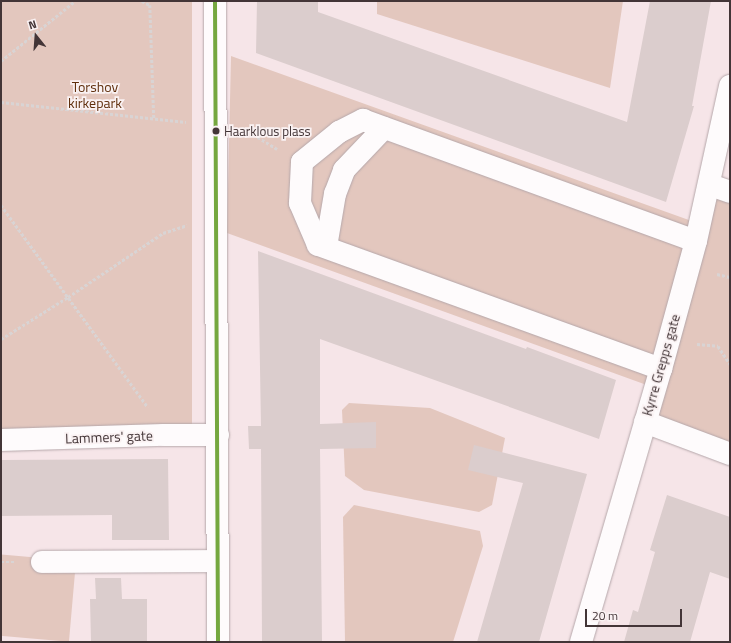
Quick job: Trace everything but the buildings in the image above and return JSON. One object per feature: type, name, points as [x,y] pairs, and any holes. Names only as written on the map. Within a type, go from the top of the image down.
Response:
[{"type":"street","points":[[215,1],[218,642]]},
{"type":"street","name":"Kyrre Grepps gate","points":[[581,642],[661,369],[696,242],[710,185],[730,86]]},
{"type":"street","points":[[661,369],[318,245],[300,203],[302,162],[339,132],[363,120],[696,242]]},
{"type":"street","points":[[326,247],[335,194],[344,170],[384,128]]},
{"type":"street","points":[[710,185],[730,192]]},
{"type":"street","points":[[645,422],[730,454]]},
{"type":"street","name":"Lammers' gate","points":[[1,440],[164,435],[218,435]]},
{"type":"street","points":[[42,562],[217,561]]},
{"type":"path","points":[[1,61],[75,1]]},
{"type":"path","points":[[142,1],[150,6],[154,119]]},
{"type":"path","points":[[1,102],[186,122]]},
{"type":"path","points":[[245,129],[253,136],[302,162]]},
{"type":"path","points":[[1,205],[148,406],[164,435]]},
{"type":"path","points":[[1,339],[68,297],[163,233],[187,225]]},
{"type":"path","points":[[715,273],[730,278]]},
{"type":"path","points":[[696,344],[718,346],[730,364]]},
{"type":"green space","name":"Torshov kirkepark","points":[[1,1],[192,1],[192,437],[1,437]]},
{"type":"green space","points":[[377,1],[623,1],[610,88],[377,14]]},
{"type":"green space","points":[[231,56],[700,224],[710,185],[730,192],[730,451],[645,422],[655,388],[227,233]]},
{"type":"green space","points":[[349,403],[430,408],[505,438],[492,505],[479,512],[364,490],[345,476],[342,410]]},
{"type":"green space","points":[[354,505],[480,531],[483,546],[453,642],[345,642],[343,517]]},
{"type":"green space","points":[[1,554],[76,561],[69,642],[1,636]]},
{"type":"transit line","points":[[215,1],[218,642]]},
{"type":"place","name":"Haarklous plass","points":[[216,131]]}]
